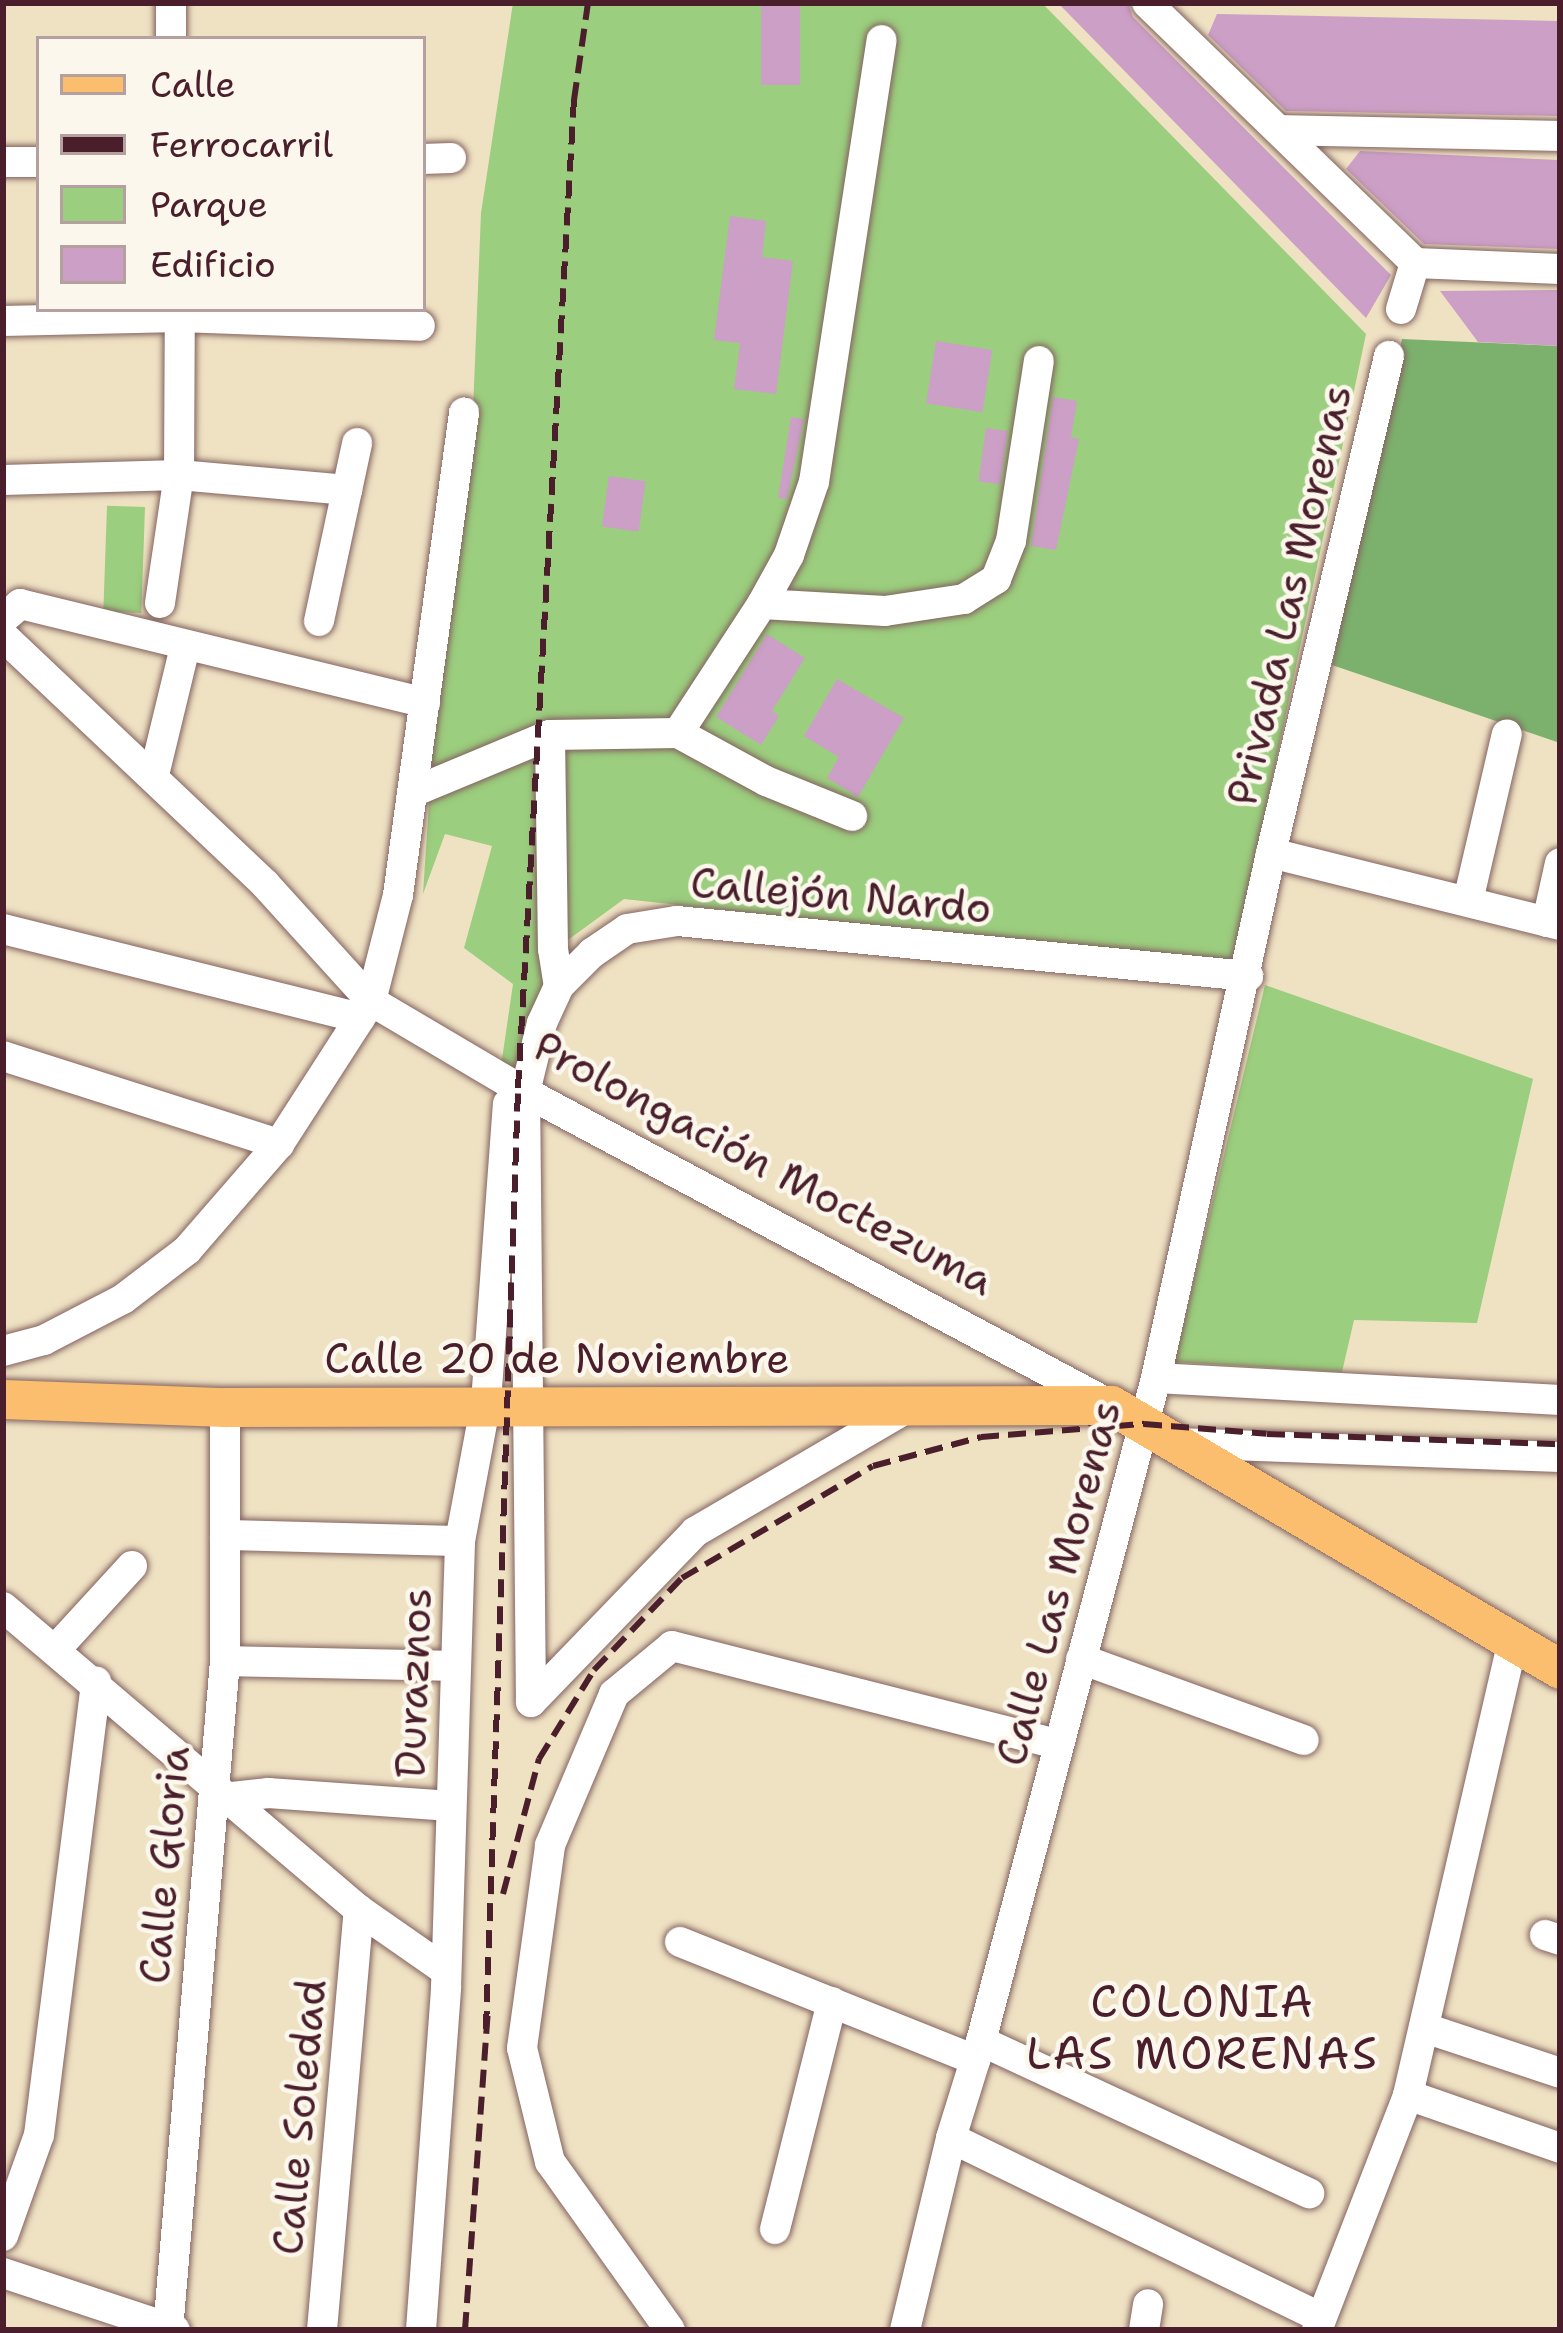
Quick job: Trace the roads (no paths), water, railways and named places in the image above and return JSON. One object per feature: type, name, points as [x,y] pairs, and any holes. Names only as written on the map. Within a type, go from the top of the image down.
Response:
[{"type":"main road","name":"Calle 20 de Noviembre","points":[[3,1399],[225,1407],[486,1402],[907,1408],[1144,1424]]},
{"type":"main road","name":"Prolongación Moctezuma","points":[[1144,1424],[1512,1645],[1560,1669]]},
{"type":"street","points":[[171,3],[171,36]]},
{"type":"street","points":[[1147,3],[1415,262],[1560,268]]},
{"type":"street","points":[[678,733],[789,555],[814,482],[881,40]]},
{"type":"street","points":[[1279,130],[1560,136]]},
{"type":"street","points":[[3,162],[36,162]]},
{"type":"street","points":[[1401,309],[1415,262]]},
{"type":"street","points":[[160,603],[179,475],[180,313]]},
{"type":"street","points":[[3,321],[180,313],[419,326]]},
{"type":"street","name":"Privada Las Morenas","points":[[1270,853],[1388,356]]},
{"type":"street","points":[[762,604],[884,610],[964,599],[996,579],[1010,541],[1039,361]]},
{"type":"street","points":[[3,1352],[44,1340],[123,1299],[187,1250],[279,1144],[365,1010],[398,895],[464,412]]},
{"type":"street","points":[[319,620],[358,443]]},
{"type":"street","points":[[3,480],[179,475],[347,490]]},
{"type":"street","points":[[9,608],[425,703]]},
{"type":"street","name":"Prolongación Moctezuma","points":[[3,636],[265,884],[365,1010],[517,1086],[1144,1424]]},
{"type":"street","points":[[154,775],[185,647]]},
{"type":"street","points":[[413,792],[550,735],[678,733],[766,781],[852,816]]},
{"type":"street","points":[[1468,901],[1507,734]]},
{"type":"street","points":[[550,735],[554,949],[560,986]]},
{"type":"street","points":[[1270,853],[1553,924],[1560,863]]},
{"type":"street","name":"Calle Las Morenas","points":[[905,2330],[951,2138],[1156,1378],[1248,976],[1270,853]]},
{"type":"street","name":"Callejón Nardo","points":[[517,1086],[560,986],[592,952],[627,929],[676,921],[1248,976]]},
{"type":"street","points":[[3,929],[365,1010]]},
{"type":"street","points":[[3,1056],[279,1144]]},
{"type":"street","points":[[517,1086],[529,1403],[531,1702],[694,1532],[907,1408]]},
{"type":"street","name":"Duraznos","points":[[421,2330],[445,1970],[460,1541],[486,1402],[517,1086]]},
{"type":"street","points":[[1156,1378],[1560,1400]]},
{"type":"street","name":"Calle Gloria","points":[[170,2329],[218,1794],[225,1661],[225,1407]]},
{"type":"street","points":[[1144,1424],[1560,1457]]},
{"type":"street","points":[[225,1535],[460,1541]]},
{"type":"street","points":[[55,1650],[132,1566]]},
{"type":"street","points":[[3,1607],[358,1910],[445,1970]]},
{"type":"street","points":[[951,2138],[1319,2324],[1408,2095],[1512,1645]]},
{"type":"street","points":[[670,2330],[550,2162],[523,2048],[550,1845],[614,1694],[672,1646],[1059,1745]]},
{"type":"street","points":[[1082,1659],[1304,1740]]},
{"type":"street","points":[[225,1661],[455,1666]]},
{"type":"street","points":[[3,2236],[39,2134],[96,1682]]},
{"type":"street","points":[[218,1794],[268,1792],[450,1806]]},
{"type":"street","name":"Calle Soledad","points":[[322,2330],[358,1910]]},
{"type":"street","points":[[680,1942],[832,2002],[978,2050],[1309,2193]]},
{"type":"street","points":[[775,2229],[832,2002]]},
{"type":"street","points":[[1425,2028],[1560,2073]]},
{"type":"street","points":[[1408,2095],[1560,2148]]},
{"type":"street","points":[[3,2273],[170,2329]]},
{"type":"railway","points":[[486,2029],[518,1088],[574,100],[588,3]]},
{"type":"railway","points":[[503,1894],[539,1759],[594,1670],[682,1578],[873,1466],[981,1437],[1144,1424],[1267,1434],[1560,1444]]},
{"type":"railway","points":[[465,2330],[488,2013]]},
{"type":"district","name":"COLONIA LAS MORENAS","points":[[1203,2028]]}]
